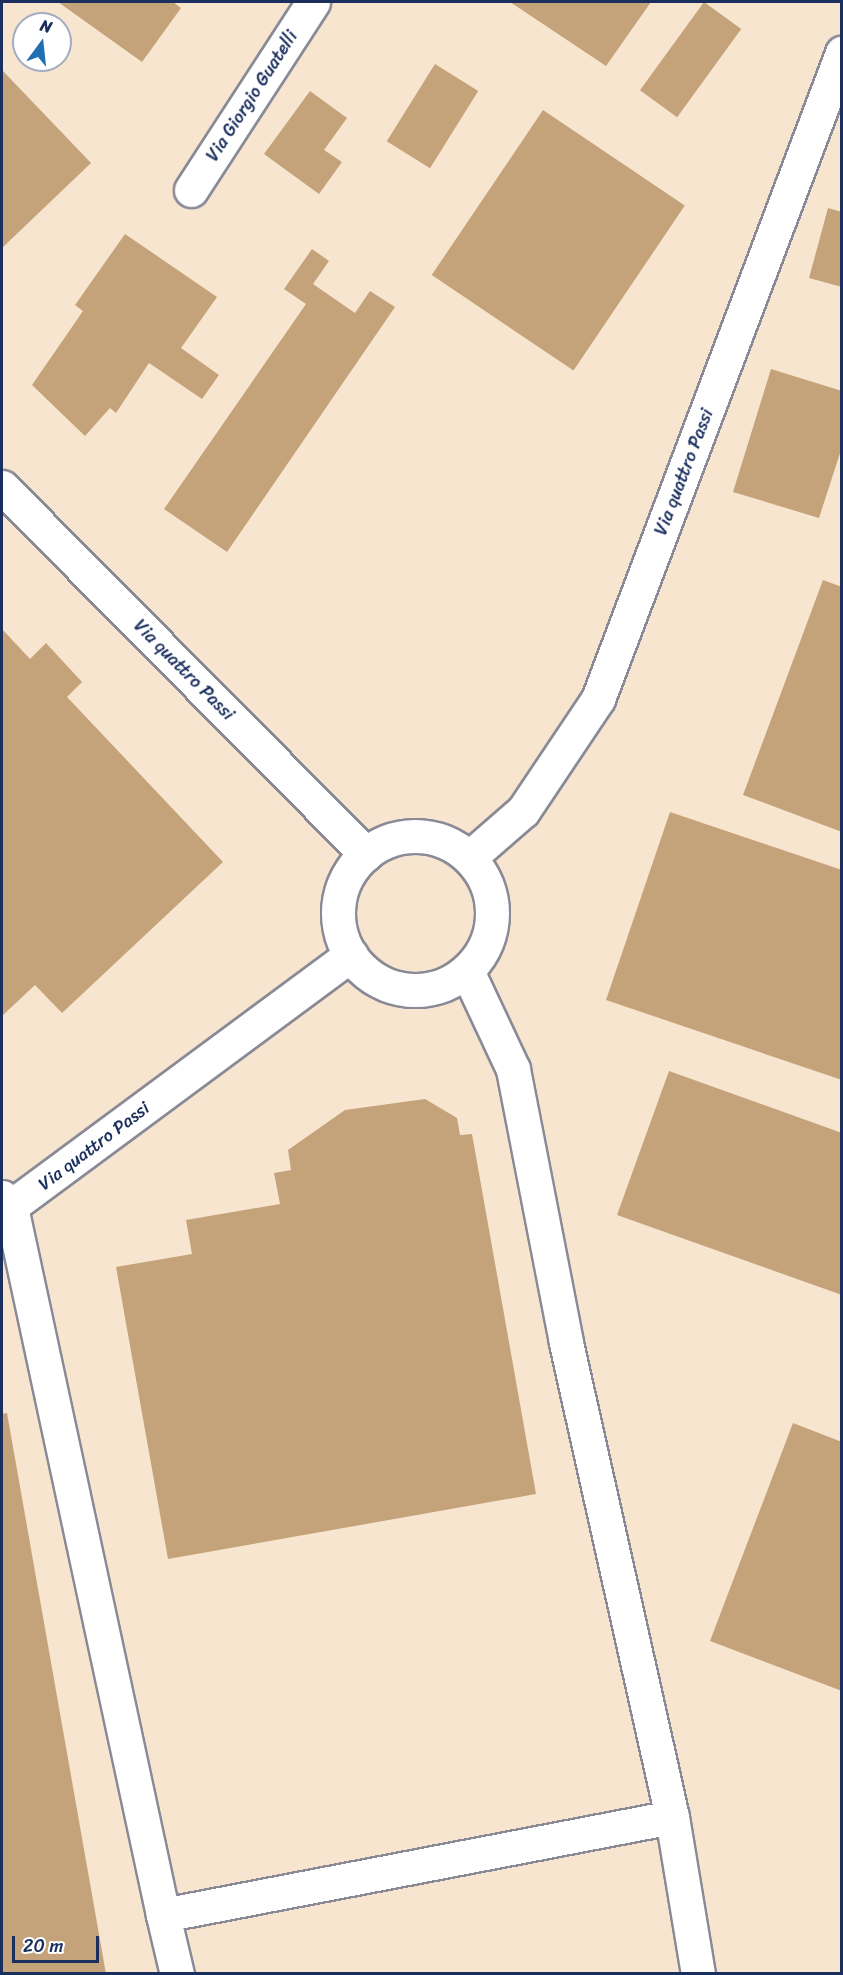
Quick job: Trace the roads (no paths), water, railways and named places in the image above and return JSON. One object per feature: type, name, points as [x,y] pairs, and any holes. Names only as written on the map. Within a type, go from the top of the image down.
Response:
[{"type":"street","name":"Via Giorgio Guatelli","points":[[191,190],[313,2]]},
{"type":"street","name":"Via quattro Passi","points":[[470,857],[523,811],[598,699],[842,53]]},
{"type":"street","name":"Via quattro Passi","points":[[2,487],[366,854]]},
{"type":"street","points":[[407,836],[430,837],[451,844],[470,857],[485,878],[493,902],[492,927],[483,951],[467,970],[445,985],[419,990],[393,987],[369,975],[351,956],[341,935],[338,913],[341,890],[350,870],[366,854],[385,842],[407,836]]},
{"type":"street","name":"Via quattro Passi","points":[[5,1206],[351,956]]},
{"type":"street","points":[[467,970],[513,1069],[566,1342],[672,1817],[698,1974]]},
{"type":"street","points":[[5,1206],[177,1974]]},
{"type":"street","points":[[164,1915],[672,1817]]}]
